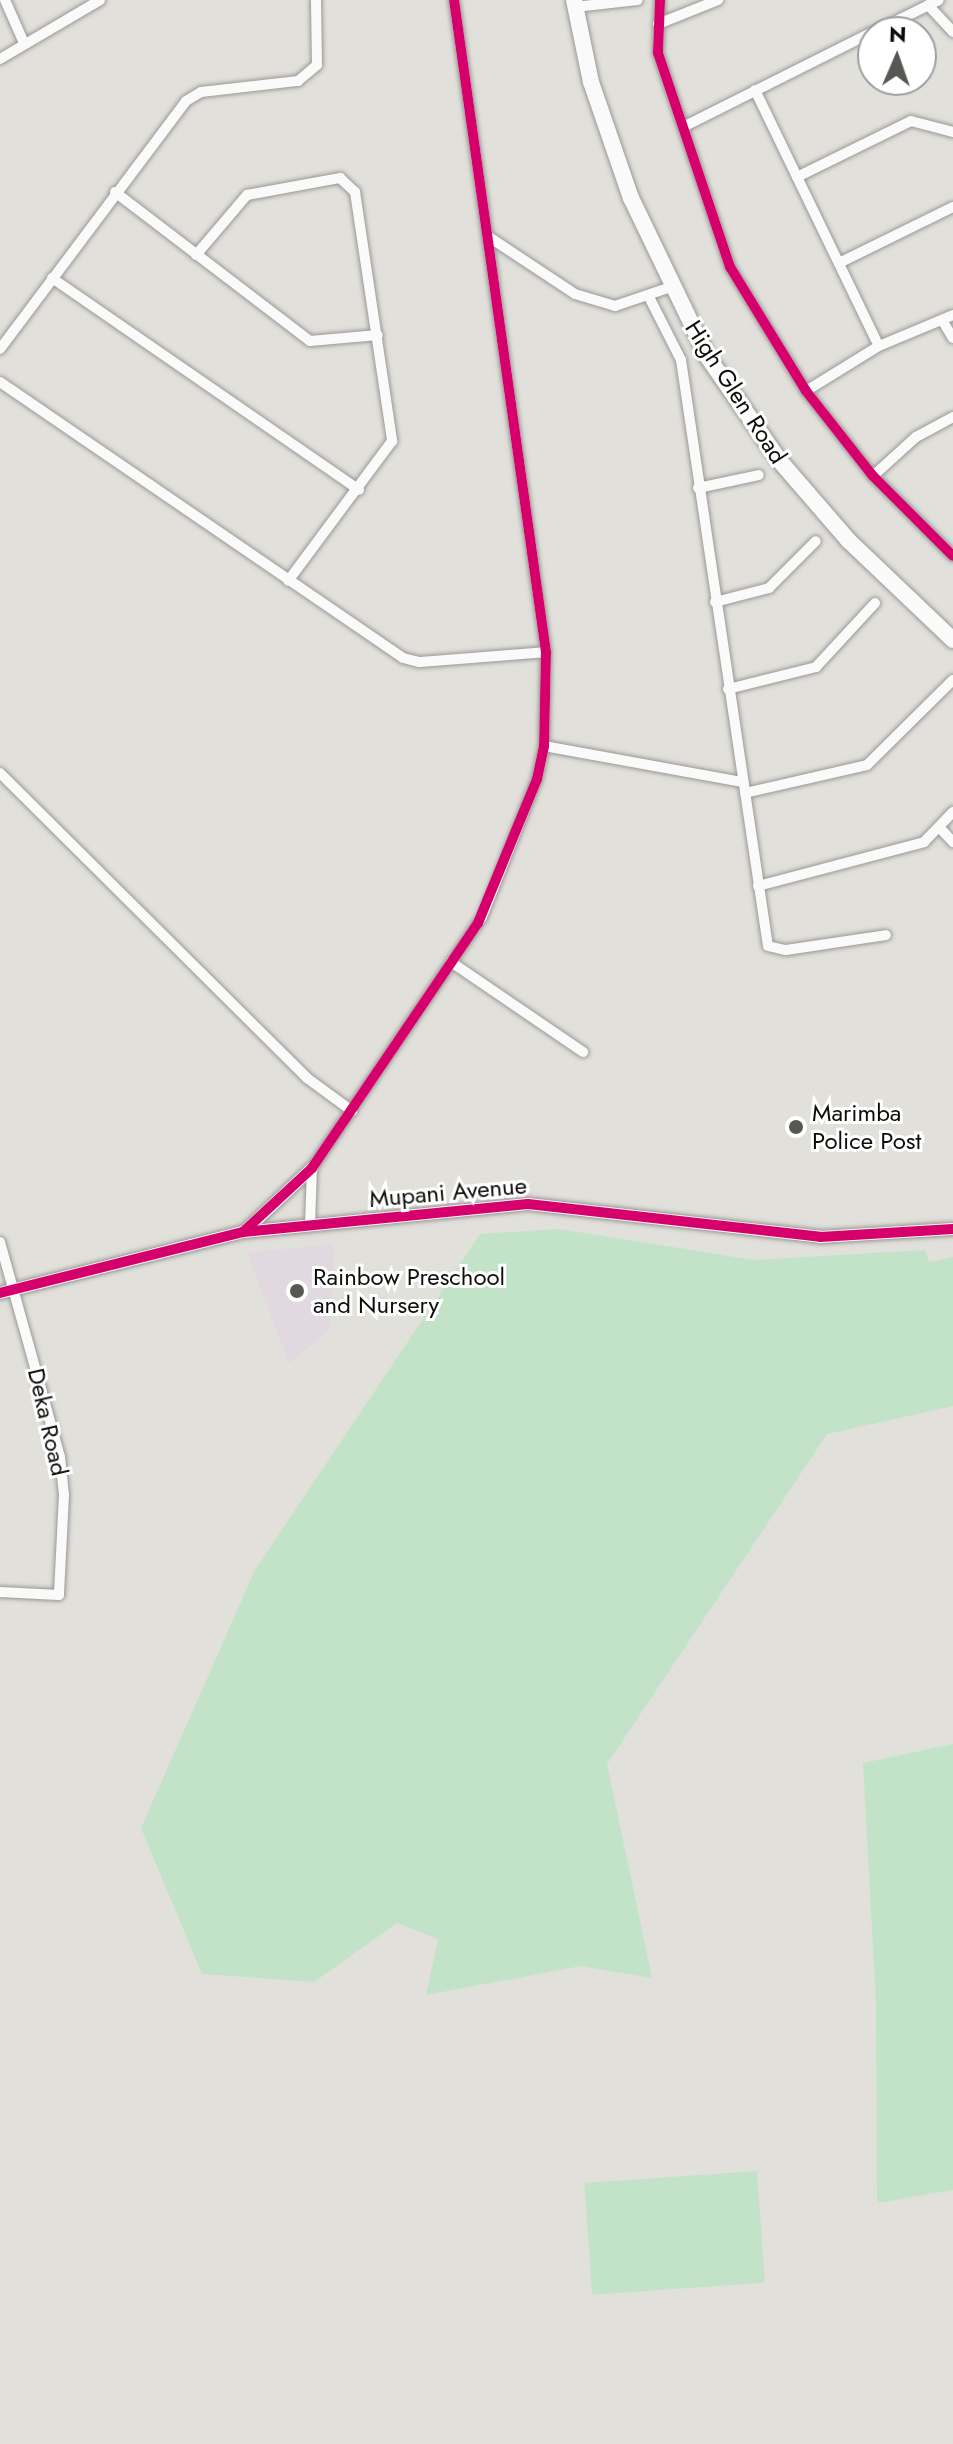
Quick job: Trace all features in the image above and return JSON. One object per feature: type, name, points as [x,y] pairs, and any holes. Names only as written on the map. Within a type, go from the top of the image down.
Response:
[{"type":"main road","name":"High Glen Road","points":[[574,4],[609,139],[671,287],[707,356],[779,460],[848,540],[953,640]]},
{"type":"street","points":[[5,0],[24,43]]},
{"type":"street","points":[[0,59],[100,0]]},
{"type":"street","points":[[0,349],[186,101],[201,92],[298,81],[317,65],[316,0]]},
{"type":"street","points":[[243,1232],[312,1168],[482,917],[537,779],[544,746],[546,652],[454,0]]},
{"type":"street","points":[[574,4],[638,0]]},
{"type":"street","points":[[660,0],[658,53],[725,257],[806,391],[873,476],[953,556]]},
{"type":"street","points":[[658,24],[718,0]]},
{"type":"street","points":[[906,16],[933,3],[953,32]]},
{"type":"street","points":[[683,127],[857,40]]},
{"type":"street","points":[[755,90],[879,346]]},
{"type":"street","points":[[797,177],[911,121],[953,132]]},
{"type":"street","points":[[196,255],[247,195],[340,178],[357,198],[392,441],[359,490],[288,581]]},
{"type":"street","points":[[115,192],[310,341],[378,335]]},
{"type":"street","points":[[839,263],[953,207]]},
{"type":"street","points":[[489,237],[575,294],[615,306],[671,287]]},
{"type":"street","points":[[52,278],[359,490]]},
{"type":"street","points":[[648,295],[681,360],[768,946],[776,950],[886,935]]},
{"type":"street","points":[[806,391],[879,346],[953,315]]},
{"type":"street","points":[[942,320],[953,338]]},
{"type":"street","points":[[0,382],[288,581],[411,661],[546,652]]},
{"type":"street","points":[[873,476],[916,437],[953,417]]},
{"type":"street","points":[[698,488],[759,475]]},
{"type":"street","points":[[715,602],[769,588],[816,541]]},
{"type":"street","points":[[728,689],[816,667],[875,603]]},
{"type":"street","points":[[544,746],[744,788],[867,765],[953,680]]},
{"type":"street","points":[[0,773],[307,1078],[352,1111]]},
{"type":"street","points":[[758,886],[924,842],[953,812]]},
{"type":"street","points":[[939,827],[953,842]]},
{"type":"street","points":[[451,962],[583,1052]]},
{"type":"street","points":[[310,1225],[312,1168]]},
{"type":"street","name":"Mupani Avenue","points":[[0,1293],[243,1232],[528,1204],[820,1237],[953,1229]]},
{"type":"street","points":[[0,1242],[15,1289]]},
{"type":"street","name":"Deka Road","points":[[0,1592],[59,1595],[64,1523],[60,1457],[15,1289]]},
{"type":"shaded area","name":"Rainbow Preschool and Nursery","points":[[334,1244],[330,1330],[289,1363],[247,1253]]},
{"type":"green space","points":[[559,1229],[754,1260],[925,1250],[929,1262],[953,1257],[953,1406],[827,1434],[607,1764],[652,1978],[581,1966],[426,1995],[438,1939],[397,1923],[314,1982],[202,1974],[141,1828],[255,1570],[480,1234]]},
{"type":"green space","points":[[953,1744],[953,2190],[877,2203],[876,2003],[863,1763]]},
{"type":"green space","points":[[757,2171],[765,2283],[592,2295],[584,2183]]},
{"type":"cycle path","points":[[243,1232],[312,1168],[478,923],[537,779],[544,746],[546,652],[454,0]]},
{"type":"cycle path","points":[[660,0],[658,53],[730,267],[806,391],[873,476],[953,556]]},
{"type":"cycle path","points":[[0,1293],[243,1232],[528,1204],[820,1237],[953,1229]]},
{"type":"place","name":"Marimba Police Post","points":[[796,1127]]},
{"type":"place","name":"Rainbow Preschool and Nursery","points":[[297,1291]]}]
